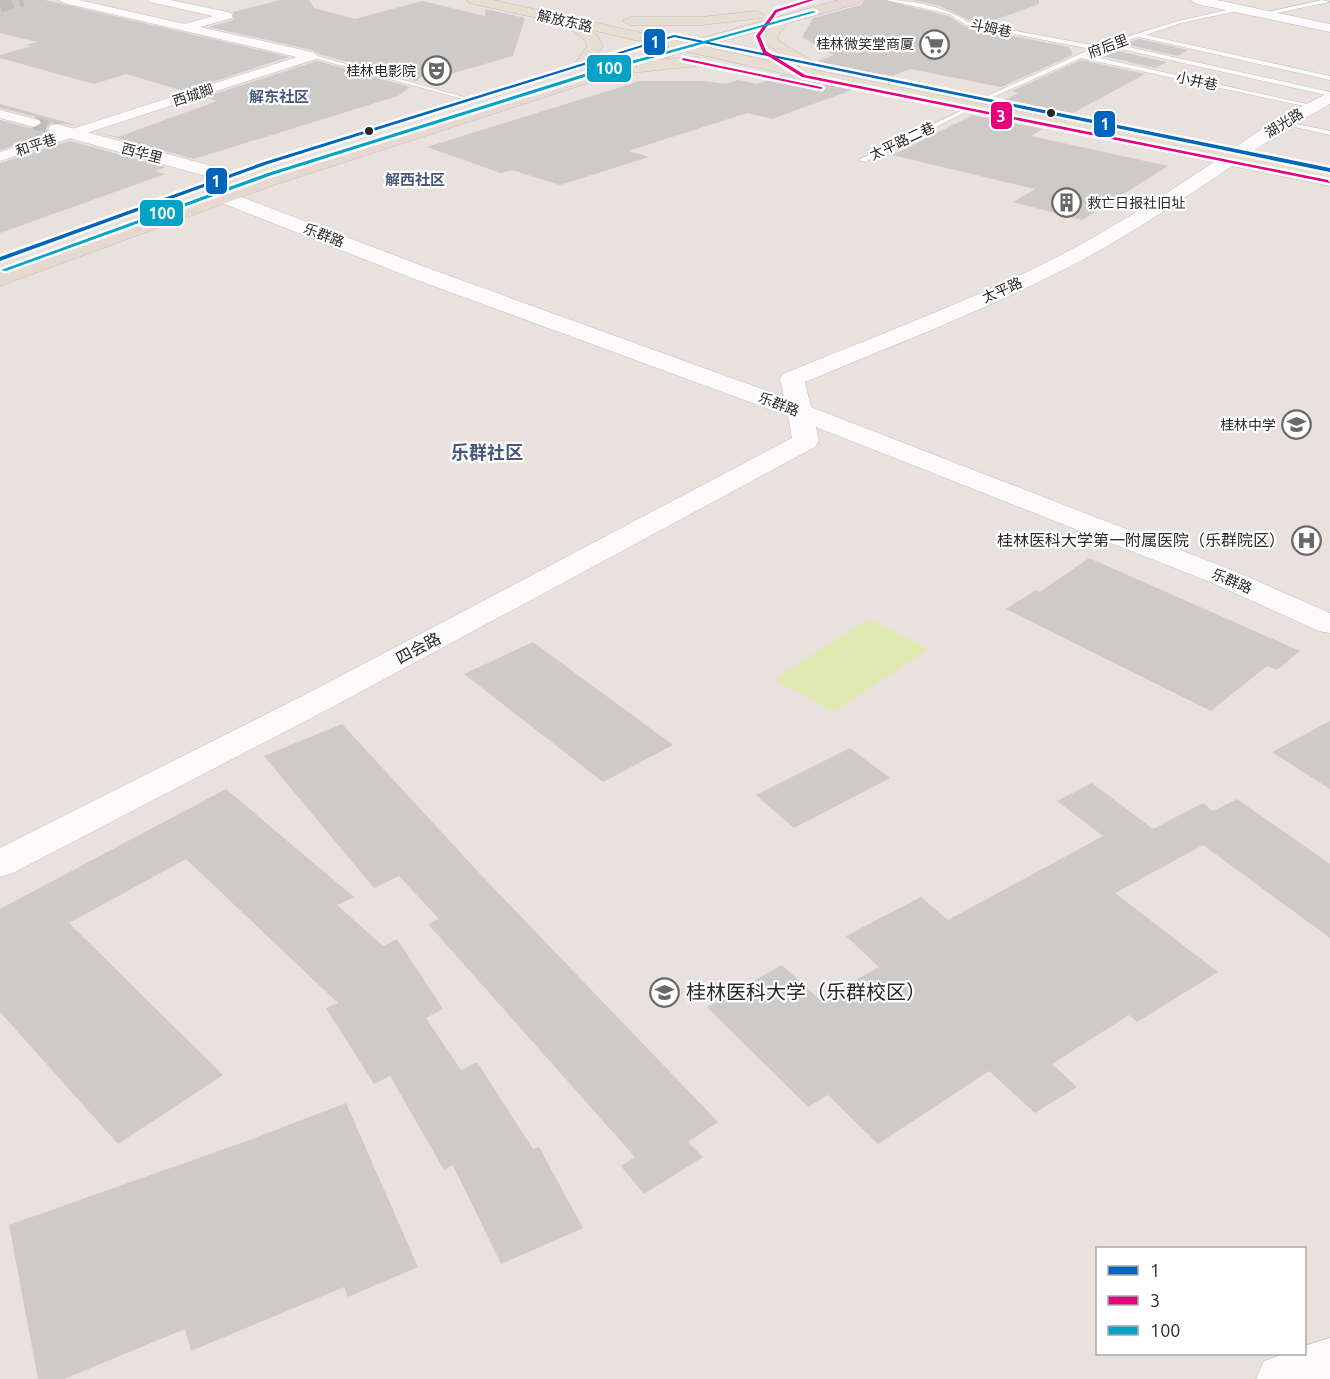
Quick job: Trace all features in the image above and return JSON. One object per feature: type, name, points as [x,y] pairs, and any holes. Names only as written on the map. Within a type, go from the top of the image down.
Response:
[{"type":"highway","points":[[0,259],[226,187],[612,70],[680,42],[757,15],[811,0]]},
{"type":"highway","points":[[703,42],[855,0]]},
{"type":"highway","points":[[0,280],[226,187],[468,99],[657,41],[680,42]]},
{"type":"main road","name":"解放东路","points":[[474,0],[657,41]]},
{"type":"main road","name":"解放东路","points":[[509,0],[600,20]]},
{"type":"main road","points":[[600,20],[691,21],[757,15]]},
{"type":"main road","points":[[600,20],[790,70],[978,104],[1234,156],[1330,180]]},
{"type":"main road","points":[[782,21],[770,37],[772,43],[808,65]]},
{"type":"main road","points":[[570,22],[592,38],[595,46],[583,63]]},
{"type":"main road","points":[[680,42],[703,42],[978,104]]},
{"type":"main road","points":[[612,70],[692,62],[790,70]]},
{"type":"main road","points":[[1234,156],[1330,170]]},
{"type":"street","points":[[64,0],[312,56]]},
{"type":"street","points":[[154,0],[228,16],[186,28]]},
{"type":"street","points":[[1197,0],[1330,28]]},
{"type":"street","name":"西城脚","points":[[65,132],[312,56]]},
{"type":"street","name":"湖光路","points":[[1234,156],[1283,123],[1330,96]]},
{"type":"street","points":[[0,114],[34,123]]},
{"type":"street","name":"和平巷","points":[[0,157],[65,132]]},
{"type":"street","name":"西华里","points":[[65,132],[226,187]]},
{"type":"street","name":"太平路","points":[[798,411],[792,379],[988,297],[1058,265],[1115,233],[1234,156]]},
{"type":"street","name":"乐群路","points":[[226,187],[425,274],[798,411],[1221,576],[1330,624]]},
{"type":"street","name":"四会路","points":[[0,864],[326,697],[806,441],[798,411]]},
{"type":"street","points":[[1282,1379],[1330,1362]]},
{"type":"lane","name":"斗姆巷","points":[[888,0],[951,13],[966,24],[1097,48]]},
{"type":"lane","points":[[1261,14],[1330,0]]},
{"type":"lane","name":"府后里","points":[[978,104],[1097,48],[1180,22],[1240,9]]},
{"type":"lane","points":[[1138,35],[1330,78]]},
{"type":"lane","points":[[1108,45],[1330,96]]},
{"type":"lane","points":[[312,56],[468,99]]},
{"type":"lane","name":"小井巷","points":[[1081,56],[1313,106]]},
{"type":"lane","name":"太平路二巷","points":[[862,160],[978,104]]},
{"type":"lane","points":[[1283,123],[1330,133]]},
{"type":"green space","points":[[869,619],[928,649],[833,712],[774,679]]},
{"type":"building","points":[[0,0],[45,0],[289,57],[184,91],[126,74],[94,84],[0,58],[0,55],[32,46],[26,45],[38,42],[0,33]]},
{"type":"building","points":[[280,0],[309,0],[314,8],[355,19],[422,1],[485,16],[486,9],[525,18],[513,56],[433,79],[423,76],[416,81],[319,54],[312,50],[209,27],[233,20],[233,12]]},
{"type":"building","name":"桂林微笑堂商厦","points":[[864,0],[884,0],[948,16],[966,27],[1069,47],[1073,55],[1001,87],[910,69],[879,81],[816,68],[818,65],[816,62],[834,55],[802,37],[813,18],[861,5]]},
{"type":"building","points":[[913,0],[1039,0],[1039,4],[986,23],[969,20],[940,6]]},
{"type":"building","points":[[1139,39],[1188,50],[1178,56],[1124,44]]},
{"type":"building","points":[[1109,49],[1167,62],[1155,68],[1094,54]]},
{"type":"building","points":[[1081,60],[1145,74],[1064,118],[995,104],[1019,93],[1012,91]]},
{"type":"building","points":[[317,61],[410,87],[398,96],[194,159],[96,132],[118,137],[217,101],[205,97]]},
{"type":"building","points":[[781,75],[852,90],[772,119],[747,113],[628,151],[649,157],[560,185],[512,170],[501,173],[427,147],[640,81],[704,81],[726,84],[738,80],[757,84]]},
{"type":"building","points":[[0,104],[76,125],[51,123],[46,129],[49,134],[0,150],[0,120],[33,129],[43,124],[40,118],[0,108]]},
{"type":"building","points":[[973,115],[1043,129],[1031,136],[1168,166],[1082,220],[1013,202],[1035,189],[892,155]]},
{"type":"building","points":[[70,141],[166,167],[155,171],[165,174],[0,233],[0,163]]},
{"type":"building","points":[[1089,558],[1300,651],[1277,670],[1267,666],[1211,711],[1006,609],[1036,590],[1040,592]]},
{"type":"building","points":[[533,642],[673,745],[603,782],[464,674]]},
{"type":"building","points":[[1330,721],[1330,789],[1272,752]]},
{"type":"building","points":[[342,724],[482,876],[718,1122],[688,1142],[703,1157],[644,1194],[621,1166],[635,1157],[428,924],[439,919],[399,876],[374,888],[264,756]]},
{"type":"building","points":[[850,748],[890,778],[794,828],[756,795]]},
{"type":"building","points":[[1092,783],[1153,829],[1203,803],[1213,811],[1237,799],[1330,864],[1330,938],[1203,845],[1115,893],[1218,972],[1137,1022],[1129,1015],[1052,1064],[1077,1087],[1035,1113],[989,1071],[878,1144],[828,1095],[808,1107],[707,1007],[782,965],[820,1000],[879,967],[846,936],[921,897],[948,920],[1103,836],[1057,801]]},
{"type":"building","points":[[226,789],[354,897],[337,905],[383,946],[397,939],[443,1009],[426,1018],[461,1070],[477,1062],[533,1149],[539,1147],[583,1228],[501,1264],[453,1165],[444,1170],[390,1076],[374,1084],[326,1008],[338,1003],[186,859],[69,923],[223,1075],[118,1144],[0,1012],[0,909]]},
{"type":"building","points":[[346,1103],[418,1267],[348,1297],[344,1287],[191,1351],[185,1329],[64,1379],[38,1379],[9,1225],[244,1142]]},
{"type":"tunnel","points":[[0,6],[23,0]]},
{"type":"tunnel","points":[[34,123],[57,129]]},
{"type":"transit line","name":"3","points":[[812,0],[776,11],[758,36],[764,52],[804,76],[1328,182]]},
{"type":"transit line","name":"100","points":[[4,270],[270,174],[586,75],[814,12]]},
{"type":"transit line","name":"1","points":[[0,259],[266,163],[674,36],[1330,170]]},
{"type":"transit line","name":"3","points":[[683,59],[821,88]]},
{"type":"place","name":"桂林微笑堂商厦","points":[[935,44]]},
{"type":"place","name":"桂林电影院","points":[[437,71]]},
{"type":"place","name":"救亡日报社旧址","points":[[1066,203]]},
{"type":"place","name":"桂林中学","points":[[1297,425]]},
{"type":"place","name":"桂林医科大学第一附属医院（乐群院区）","points":[[1306,540]]},
{"type":"place","name":"桂林医科大学（乐群校区）","points":[[665,992]]},
{"type":"district","name":"解东社区","points":[[279,97]]},
{"type":"district","name":"解西社区","points":[[415,180]]},
{"type":"district","name":"乐群社区","points":[[487,453]]}]
